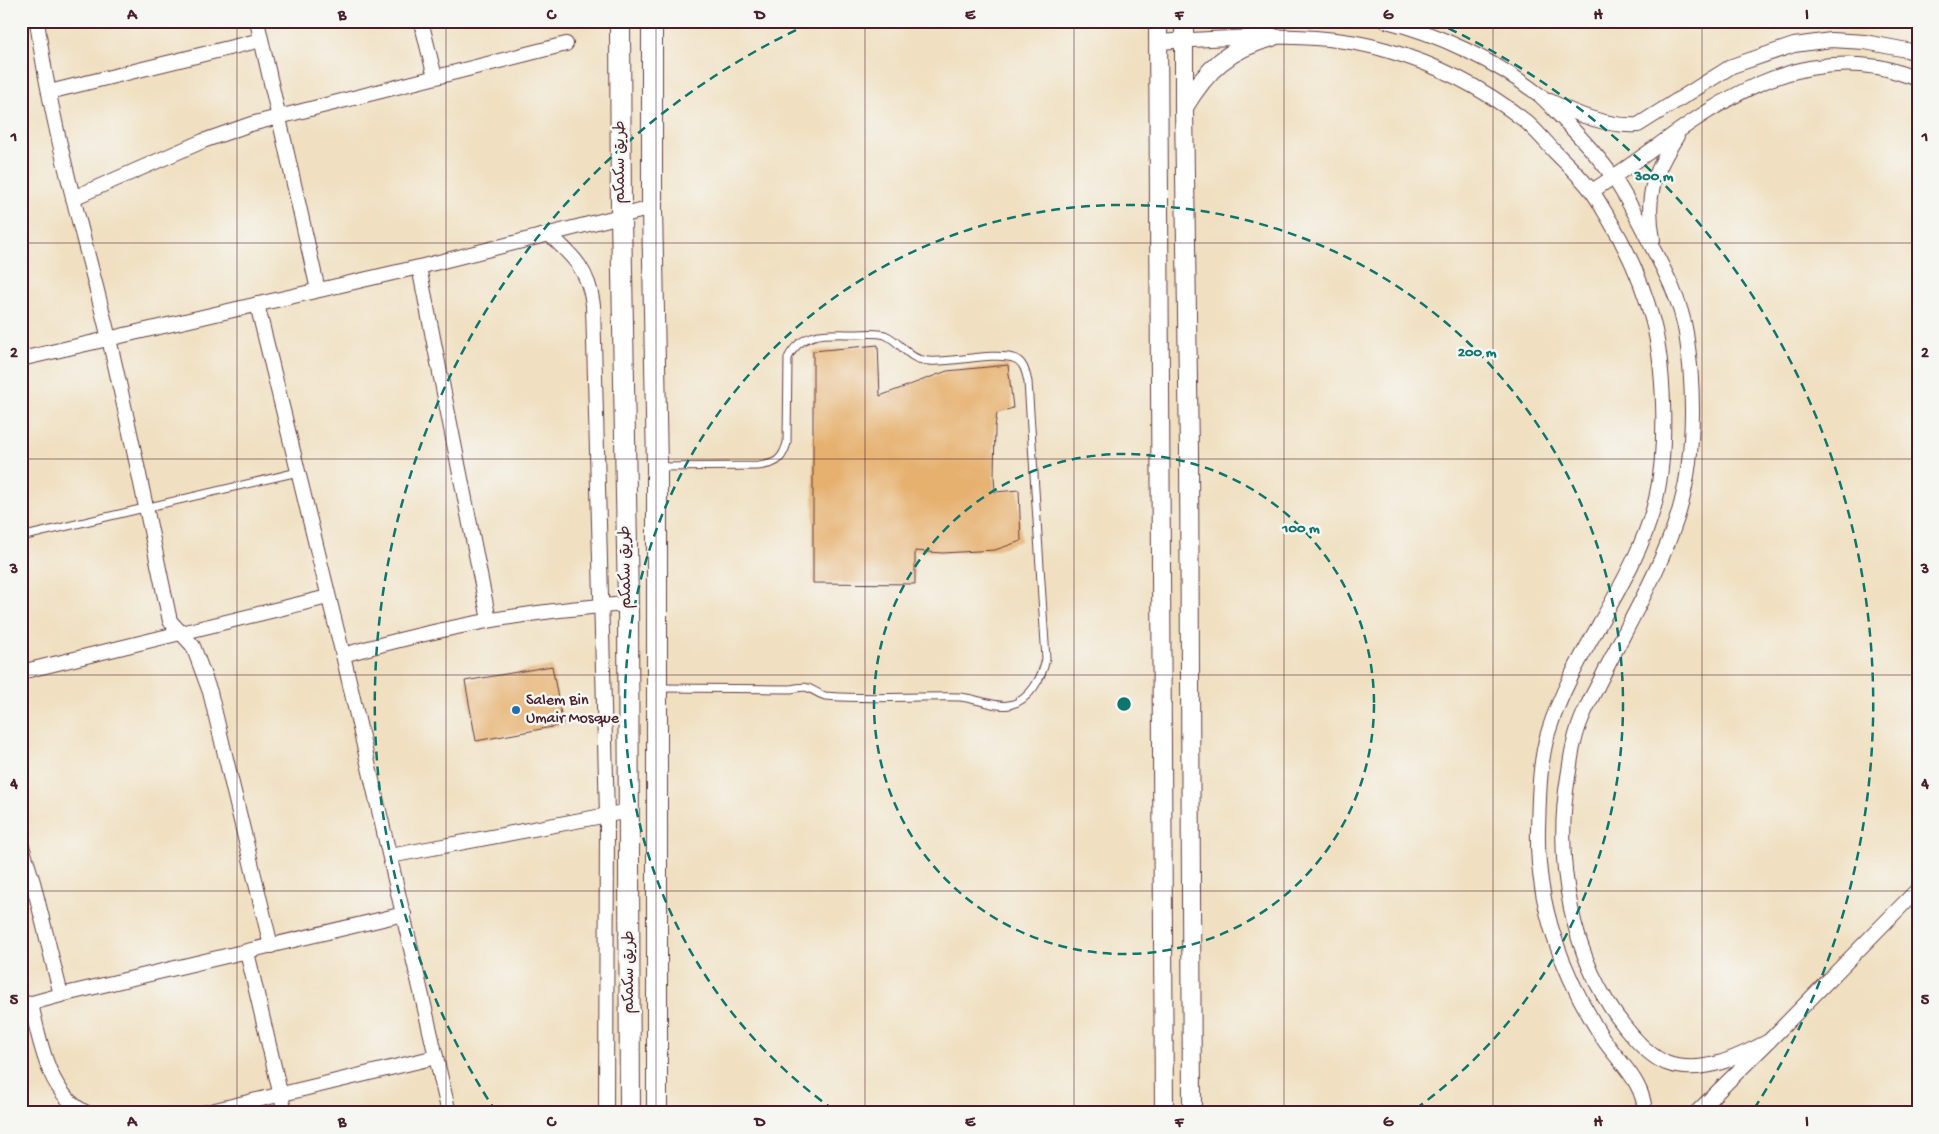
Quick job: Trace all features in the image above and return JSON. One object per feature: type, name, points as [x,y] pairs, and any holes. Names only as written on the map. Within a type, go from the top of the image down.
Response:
[{"type":"main road","name":"طريق سكمكم","points":[[620,21],[630,811],[630,1113]]},
{"type":"main road","name":"طريق سكمكم","points":[[652,21],[652,208],[657,467],[657,1113]]},
{"type":"street","points":[[37,21],[41,56],[73,198],[109,339],[170,621],[193,646],[210,692],[271,946]]},
{"type":"street","points":[[257,21],[318,290]]},
{"type":"street","points":[[421,21],[435,77]]},
{"type":"street","points":[[1158,21],[1164,1113]]},
{"type":"street","points":[[1184,21],[1189,461],[1192,1113]]},
{"type":"street","points":[[1386,21],[1404,26],[1480,57],[1566,109],[1593,119],[1622,126],[1638,124],[1732,66],[1794,45],[1831,40],[1865,42],[1918,54]]},
{"type":"street","points":[[1158,42],[1272,36],[1319,38],[1383,49],[1432,65],[1481,91],[1527,122],[1592,191],[1620,236],[1639,279],[1654,323],[1661,369],[1664,436],[1656,497],[1639,548],[1616,598],[1583,656],[1559,705],[1548,734],[1540,770],[1538,834],[1542,890],[1559,954],[1567,976],[1604,1040],[1641,1089],[1645,1113]]},
{"type":"street","points":[[1184,107],[1209,71],[1222,59],[1254,42],[1272,36]]},
{"type":"street","points":[[49,92],[261,40]]},
{"type":"street","points":[[73,198],[226,132],[566,44]]},
{"type":"street","points":[[1592,191],[1614,178],[1681,129],[1725,100],[1772,77],[1806,68],[1844,65],[1878,67],[1918,79]]},
{"type":"street","points":[[1540,95],[1583,140],[1614,178],[1656,253],[1673,287],[1686,331],[1690,376],[1692,443],[1679,513],[1663,557],[1585,710],[1574,742],[1567,782],[1562,838],[1566,885],[1577,931],[1596,982],[1608,1004],[1640,1044],[1663,1062],[1673,1065],[1705,1066],[1745,1054],[1769,1041]]},
{"type":"street","points":[[1656,253],[1650,222],[1650,201],[1653,183],[1662,159],[1681,129]]},
{"type":"street","points":[[21,360],[419,267],[652,208]]},
{"type":"street","points":[[550,235],[573,257],[581,268],[592,292],[607,815],[606,1113]]},
{"type":"street","points":[[419,267],[488,620]]},
{"type":"street","points":[[258,304],[343,655],[449,1113]]},
{"type":"street","points":[[21,672],[328,597]]},
{"type":"street","points":[[343,655],[415,635],[488,620],[545,611],[628,604]]},
{"type":"street","points":[[390,856],[630,811]]},
{"type":"street","points":[[21,843],[27,882],[61,996]]},
{"type":"street","points":[[1696,1113],[1918,889]]},
{"type":"street","points":[[87,1113],[62,1092],[51,1071],[26,1005],[404,914]]},
{"type":"street","points":[[247,952],[285,1113]]},
{"type":"street","points":[[203,1113],[436,1057]]},
{"type":"lane","points":[[657,467],[758,466],[772,464],[780,459],[785,452],[787,443],[788,358],[794,347],[813,336],[880,334],[895,341],[912,357],[928,362],[1002,356],[1014,358],[1021,363],[1028,382],[1046,659],[1044,670],[1036,684],[1021,700],[1009,705],[959,697],[825,696],[817,693],[810,687],[803,686],[791,689],[657,688]]},
{"type":"lane","points":[[21,537],[298,472]]},
{"type":"building","points":[[878,345],[880,396],[947,371],[1008,365],[1013,408],[997,413],[995,427],[995,492],[1019,490],[1021,541],[995,550],[943,553],[915,551],[915,584],[813,583],[813,351]]},
{"type":"building","points":[[552,666],[563,725],[476,741],[465,681]]},
{"type":"place","name":"Salem Bin Umair Mosque","points":[[516,710]]}]
